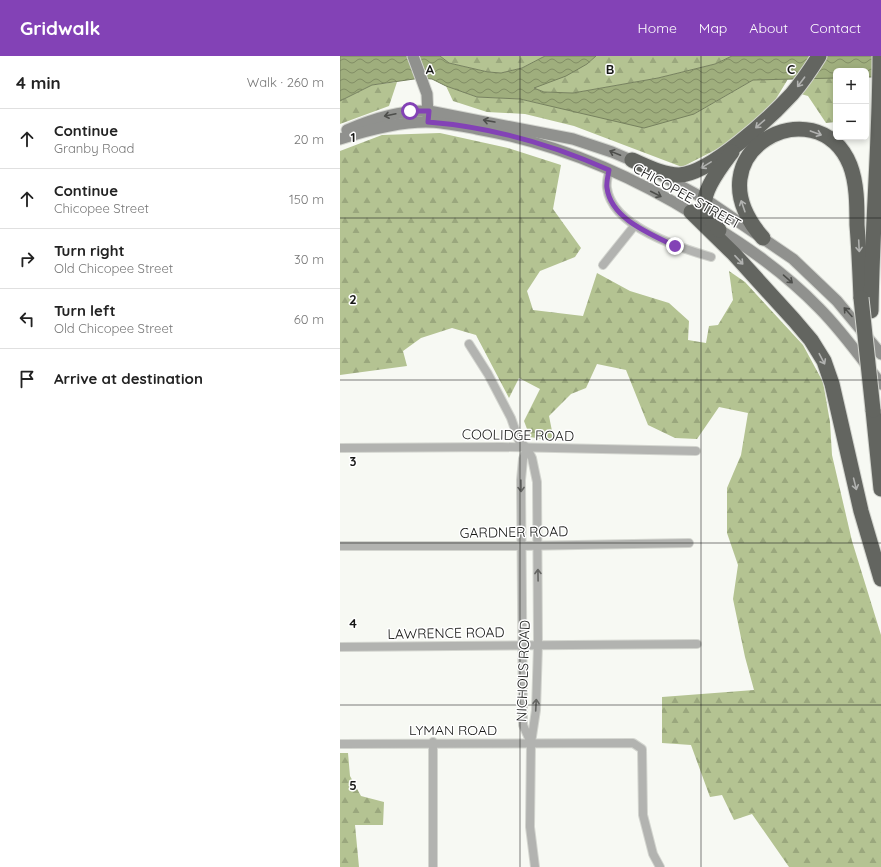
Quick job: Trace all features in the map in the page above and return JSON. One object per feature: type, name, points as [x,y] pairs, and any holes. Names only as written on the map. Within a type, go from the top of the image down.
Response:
[{"type":"highway","points":[[632,160],[667,174],[685,174],[706,166],[738,142],[781,106],[801,82],[819,56]]},
{"type":"highway","points":[[873,410],[871,312],[872,225],[880,102],[880,56]]},
{"type":"highway","points":[[763,238],[745,212],[739,192],[740,176],[749,154],[764,140],[787,130],[808,130],[829,139],[845,156],[852,174],[856,205],[861,298],[881,489]]},
{"type":"highway","points":[[720,230],[710,219],[705,205],[705,199],[718,172],[738,142]]},
{"type":"highway","points":[[691,212],[734,254],[794,320],[824,361],[832,384],[861,511],[881,579]]},
{"type":"main road","points":[[413,56],[424,85],[429,116]]},
{"type":"main road","points":[[340,133],[382,116],[410,111],[429,116]]},
{"type":"main road","points":[[340,138],[429,116]]},
{"type":"main road","name":"CHICOPEE STREET","points":[[429,116],[499,123],[573,139],[632,160],[705,199],[793,259],[817,280],[851,316],[881,354]]},
{"type":"main road","name":"CHICOPEE STREET","points":[[429,116],[475,128],[528,139],[557,148],[609,170],[691,212],[766,261],[802,292],[833,323],[881,384]]},
{"type":"street","points":[[609,170],[606,188],[610,197],[617,209],[635,225],[675,246],[711,257]]},
{"type":"street","points":[[603,265],[635,225]]},
{"type":"street","points":[[469,344],[479,358],[507,412],[519,441],[527,448]]},
{"type":"street","name":"COOLIDGE ROAD","points":[[340,448],[527,448],[696,451]]},
{"type":"street","name":"NICHOLS ROAD","points":[[527,448],[532,458],[537,482],[538,645],[536,710],[531,744]]},
{"type":"street","name":"NICHOLS ROAD","points":[[527,448],[523,459],[521,480],[523,726],[531,744]]},
{"type":"street","name":"GARDNER ROAD","points":[[340,546],[522,546],[689,543]]},
{"type":"street","name":"LAWRENCE ROAD","points":[[340,647],[697,644]]},
{"type":"street","points":[[433,742],[433,867]]},
{"type":"street","name":"LYMAN ROAD","points":[[340,744],[433,742],[531,744],[633,743],[642,749],[643,815],[653,854],[660,867]]},
{"type":"street","points":[[531,744],[530,827],[535,867]]},
{"type":"green space","points":[[440,56],[545,56],[522,68],[501,73],[488,72],[449,63]]},
{"type":"green space","points":[[596,56],[732,56],[715,64],[658,78],[573,93],[544,92],[534,88],[587,64]]},
{"type":"green space","points":[[810,78],[833,78],[833,122],[826,123],[808,96],[801,94]]},
{"type":"green space","points":[[788,79],[771,107],[729,143],[682,167],[574,126],[525,114],[487,112],[453,101],[446,86],[477,97],[520,99],[541,104],[694,114],[753,80]]},
{"type":"green space","points":[[397,82],[389,106],[340,124],[340,101],[372,85]]},
{"type":"green space","points":[[440,133],[508,148],[561,165],[553,209],[581,248],[575,257],[540,271],[527,291],[533,310],[583,316],[597,273],[630,291],[669,303],[689,321],[688,340],[706,343],[709,326],[718,325],[733,300],[729,271],[745,282],[803,345],[823,382],[830,422],[832,455],[852,541],[881,635],[881,867],[789,867],[752,814],[734,820],[722,795],[710,797],[691,745],[662,743],[662,697],[754,690],[745,657],[733,599],[738,565],[727,533],[727,488],[741,455],[748,413],[719,407],[697,439],[675,438],[648,425],[626,370],[597,364],[586,388],[571,394],[549,416],[554,441],[530,437],[524,421],[540,389],[519,378],[509,398],[476,335],[452,328],[421,338],[403,351],[407,366],[340,375],[340,151],[382,135]]},
{"type":"green space","points":[[340,753],[348,753],[350,776],[361,796],[384,802],[383,825],[355,825],[359,867],[340,867]]},
{"type":"water","points":[[340,56],[440,56],[449,63],[488,72],[501,73],[522,68],[545,56],[596,56],[587,64],[566,76],[534,88],[544,92],[573,93],[658,78],[715,64],[732,56],[881,56],[881,77],[869,77],[869,68],[833,68],[833,78],[753,80],[694,114],[644,128],[520,99],[477,97],[446,86],[432,79],[421,78],[372,85],[340,101]]},
{"type":"route","points":[[410,111],[429,111],[428,122],[446,123],[528,139],[557,148],[609,170],[606,188],[617,209],[635,225],[675,246]]}]
